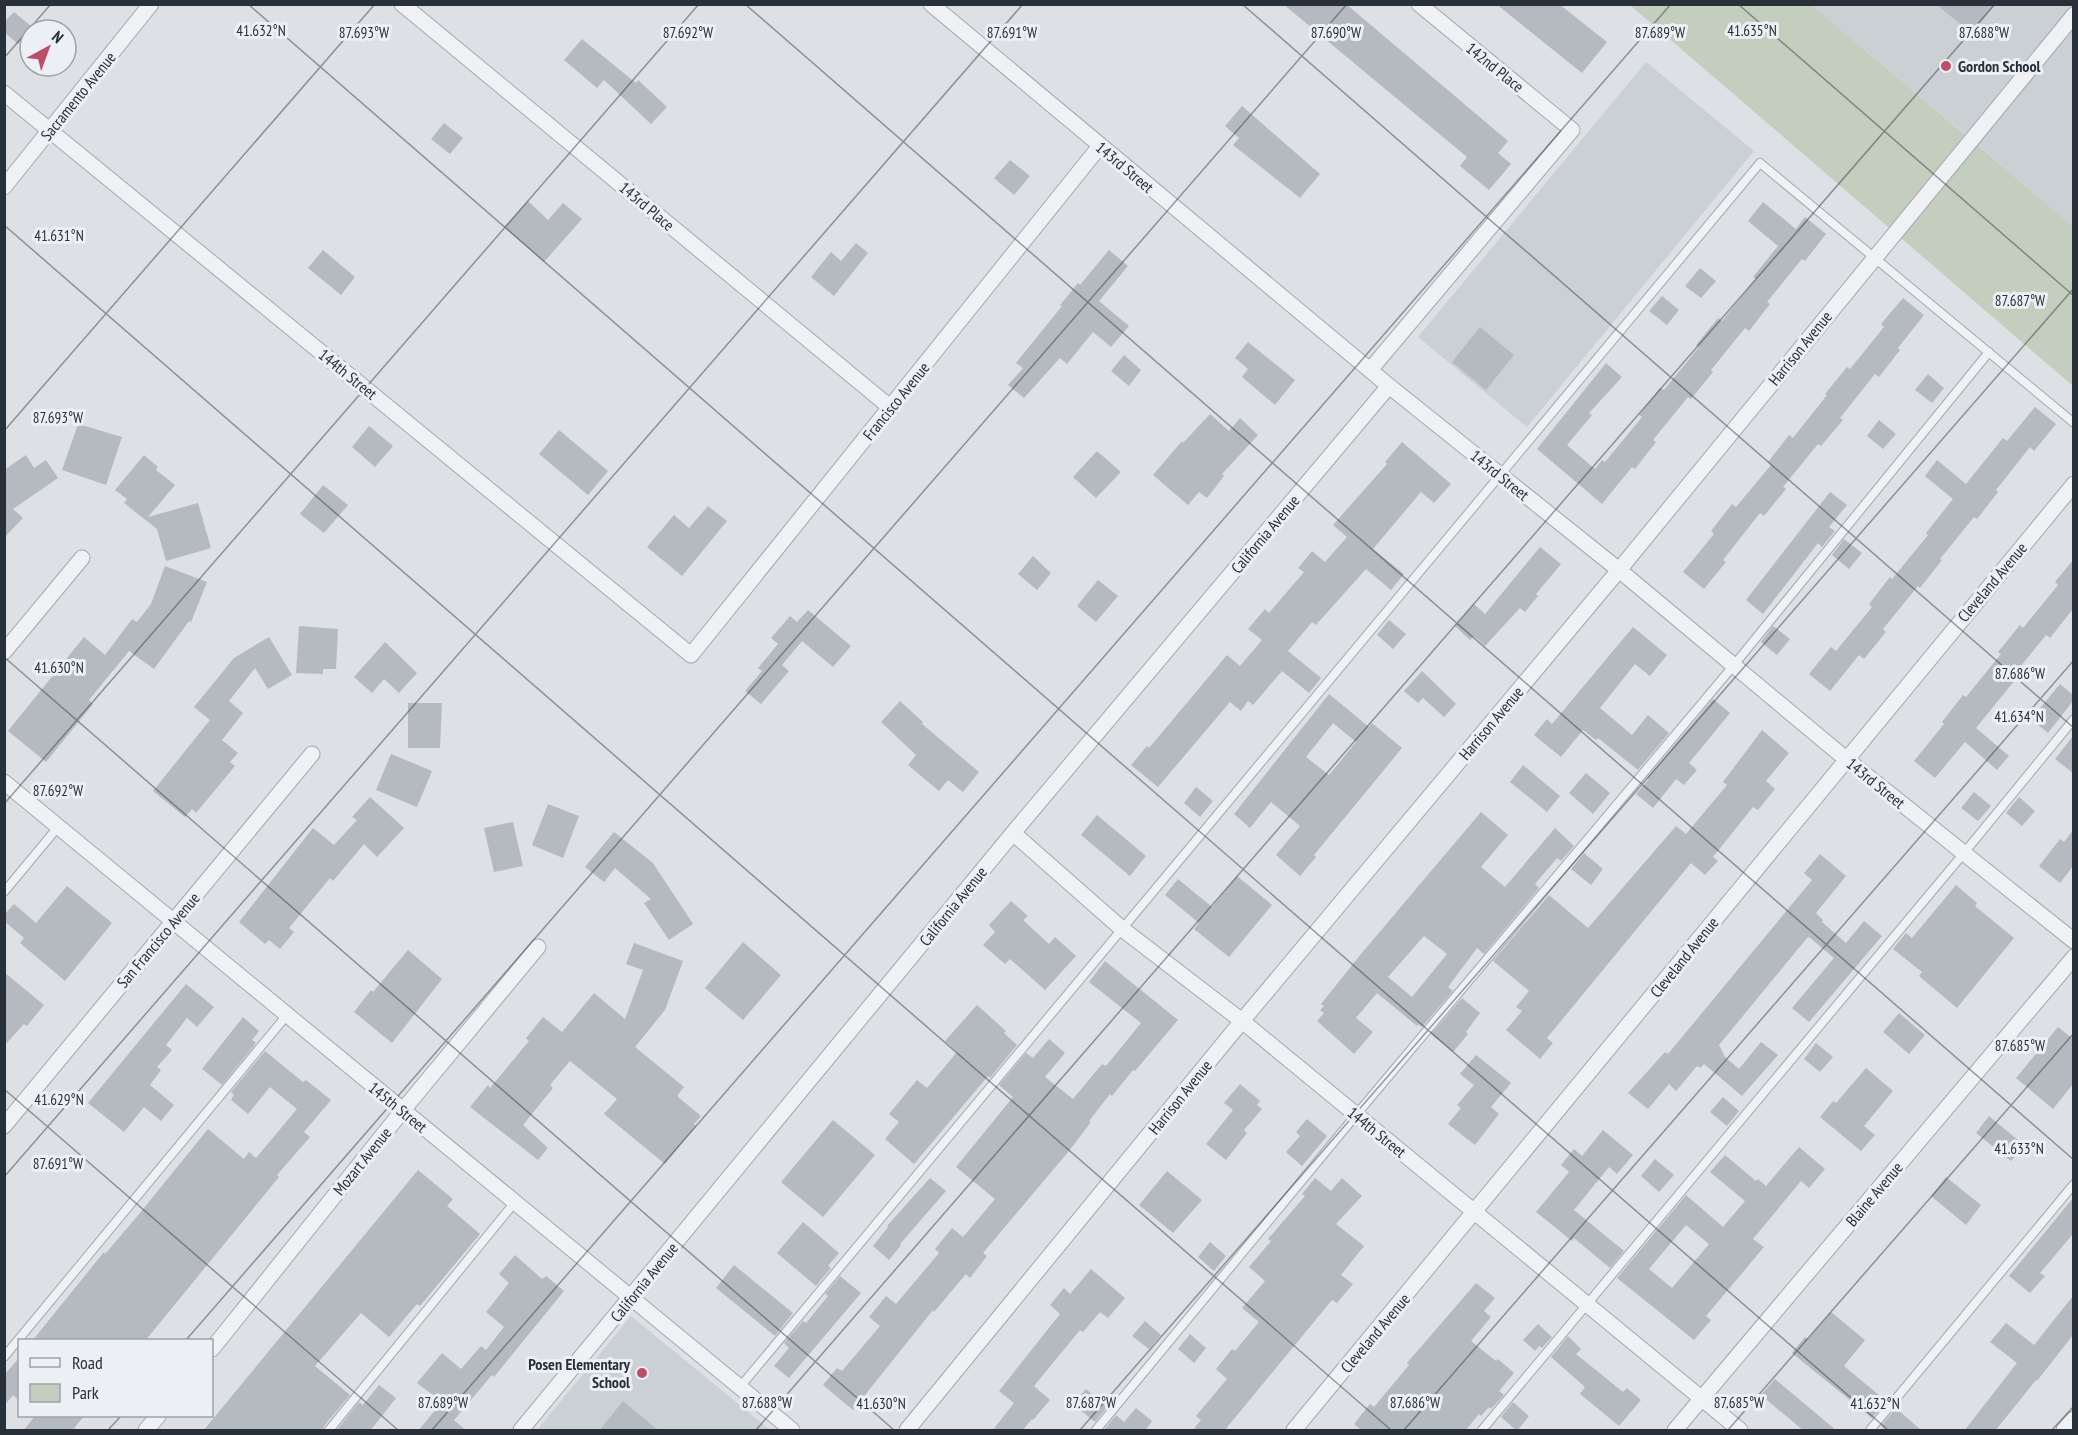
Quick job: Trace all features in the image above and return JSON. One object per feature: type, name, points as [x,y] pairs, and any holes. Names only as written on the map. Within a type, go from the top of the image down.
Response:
[{"type":"street","name":"Sacramento Avenue","points":[[4,187],[151,4]]},
{"type":"street","name":"143rd Place","points":[[402,4],[891,408]]},
{"type":"street","name":"143rd Street","points":[[931,4],[1389,386],[1619,570],[1846,759],[2073,941]]},
{"type":"street","name":"142nd Place","points":[[1370,370],[1572,130],[1419,4]]},
{"type":"street","name":"Harrison Avenue","points":[[907,1431],[1242,1021],[1619,570],[2073,15]]},
{"type":"street","name":"144th Street","points":[[4,93],[691,655]]},
{"type":"street","name":"Francisco Avenue","points":[[691,655],[1100,146]]},
{"type":"street","name":"California Avenue","points":[[521,1431],[1013,833],[1389,386]]},
{"type":"street","name":"Cleveland Avenue","points":[[1294,1431],[2073,484]]},
{"type":"street","points":[[4,652],[82,558]]},
{"type":"street","name":"San Francisco Avenue","points":[[4,1126],[312,754]]},
{"type":"street","name":"145th Street","points":[[4,783],[792,1431]]},
{"type":"street","name":"144th Street","points":[[1013,833],[1121,928],[1242,1021],[1740,1431]]},
{"type":"street","name":"Mozart Avenue","points":[[213,1348],[403,1110],[538,947]]},
{"type":"street","name":"Blaine Avenue","points":[[1675,1431],[2073,957]]},
{"type":"street","points":[[146,1431],[157,1417]]},
{"type":"street","points":[[2064,1431],[2073,1419]]},
{"type":"lane","points":[[740,1387],[1121,928],[1502,476],[1760,163],[2073,423]]},
{"type":"lane","points":[[1096,1431],[1356,1115],[1734,665],[1989,352]]},
{"type":"lane","points":[[1482,1431],[2073,719]]},
{"type":"lane","points":[[4,892],[58,827]]},
{"type":"lane","points":[[19,1339],[287,1015]]},
{"type":"lane","points":[[1870,1431],[2073,1184]]},
{"type":"lane","points":[[329,1431],[515,1202]]},
{"type":"lane","points":[[4,1357],[18,1340]]},
{"type":"shaded area","points":[[1812,5],[2073,5],[2073,226],[1958,128]]},
{"type":"shaded area","points":[[1646,62],[1754,151],[1527,427],[1418,337]]},
{"type":"shaded area","name":"Posen Elementary School","points":[[631,1316],[770,1430],[537,1430]]},
{"type":"green space","points":[[1630,5],[1812,5],[2073,226],[2073,386]]},
{"type":"building","points":[[1283,4],[1346,4],[1508,141],[1498,153],[1511,164],[1489,190],[1460,166],[1467,157]]},
{"type":"building","points":[[1496,4],[1559,4],[1607,42],[1582,73]]},
{"type":"building","points":[[1936,4],[1995,4],[1972,34]]},
{"type":"building","points":[[14,12],[21,18],[18,18],[18,44],[4,32],[4,22]]},
{"type":"building","points":[[582,39],[636,83],[638,80],[667,107],[651,124],[604,80],[597,88],[564,60]]},
{"type":"building","points":[[1242,106],[1320,174],[1300,198],[1233,145],[1239,138],[1225,126]]},
{"type":"building","points":[[444,123],[463,138],[450,154],[431,139]]},
{"type":"building","points":[[1010,160],[1030,176],[1014,195],[994,178]]},
{"type":"building","points":[[528,201],[548,220],[563,203],[582,219],[544,262],[504,227]]},
{"type":"building","points":[[1763,202],[1796,229],[1805,217],[1826,234],[1805,261],[1802,259],[1767,302],[1770,304],[1749,331],[1745,328],[1691,399],[1688,397],[1653,440],[1656,442],[1635,469],[1632,467],[1602,504],[1537,449],[1606,363],[1622,377],[1589,413],[1592,415],[1567,445],[1595,469],[1602,460],[1605,462],[1642,417],[1639,415],[1660,388],[1664,390],[1699,347],[1696,345],[1718,318],[1722,321],[1756,279],[1753,277],[1778,246],[1748,221]]},
{"type":"building","points":[[856,243],[868,253],[834,296],[811,277],[831,252],[841,261]]},
{"type":"building","points":[[323,250],[355,277],[341,295],[308,268]]},
{"type":"building","points":[[1109,250],[1128,266],[1099,301],[1129,326],[1111,347],[1093,332],[1067,364],[1060,358],[1024,398],[1008,385],[1023,368],[1016,363],[1078,283],[1080,285]]},
{"type":"building","points":[[1700,268],[1716,281],[1701,298],[1685,286]]},
{"type":"building","points":[[1662,296],[1679,310],[1667,325],[1649,311]]},
{"type":"building","points":[[1903,298],[1924,315],[1879,377],[1875,374],[1840,418],[1843,420],[1821,446],[1818,444],[1783,487],[1786,489],[1764,516],[1760,513],[1723,560],[1726,562],[1704,589],[1683,572],[1714,534],[1711,531],[1732,504],[1736,507],[1771,465],[1768,462],[1789,435],[1793,438],[1847,367],[1850,369],[1884,327],[1881,324]]},
{"type":"building","points":[[1480,327],[1514,355],[1486,390],[1452,362]]},
{"type":"building","points":[[1248,342],[1295,380],[1275,405],[1242,377],[1248,369],[1235,358]]},
{"type":"building","points":[[1124,355],[1141,370],[1129,386],[1111,371]]},
{"type":"building","points":[[1928,374],[1944,388],[1932,403],[1915,390]]},
{"type":"building","points":[[2035,407],[2056,424],[2034,451],[2030,447],[1996,490],[1998,492],[1977,519],[1974,517],[1920,588],[1918,586],[1883,629],[1886,632],[1864,659],[1859,655],[1830,691],[1809,674],[1831,647],[1836,651],[1872,607],[1869,604],[1928,535],[1926,533],[1953,499],[1925,476],[1937,460],[1966,484],[2003,438],[2007,441]]},
{"type":"building","points":[[1210,414],[1229,431],[1240,418],[1258,435],[1222,474],[1224,476],[1207,498],[1199,492],[1188,505],[1153,475],[1182,441],[1183,443]]},
{"type":"building","points":[[1879,420],[1896,434],[1883,449],[1867,436]]},
{"type":"building","points":[[78,424],[122,437],[106,485],[62,470]]},
{"type":"building","points":[[369,426],[393,446],[375,467],[352,447]]},
{"type":"building","points":[[559,430],[608,471],[588,495],[539,454]]},
{"type":"building","points":[[1402,442],[1451,484],[1434,503],[1421,492],[1373,549],[1404,574],[1391,590],[1366,569],[1316,625],[1312,622],[1288,651],[1321,678],[1309,693],[1282,671],[1253,705],[1248,701],[1241,711],[1230,702],[1158,787],[1131,765],[1147,746],[1149,748],[1227,655],[1240,666],[1262,640],[1248,629],[1265,609],[1269,613],[1304,572],[1298,568],[1312,551],[1325,562],[1347,537],[1333,525],[1387,464],[1385,462]]},
{"type":"building","points":[[1097,451],[1121,472],[1096,498],[1073,477]]},
{"type":"building","points":[[26,455],[34,468],[46,460],[58,478],[13,509],[23,518],[4,538],[4,470]]},
{"type":"building","points":[[144,455],[158,467],[156,470],[175,485],[148,517],[198,503],[211,548],[166,561],[157,529],[124,503],[127,499],[115,490]]},
{"type":"building","points":[[323,485],[348,505],[324,533],[300,514]]},
{"type":"building","points":[[1830,492],[1847,505],[1829,527],[1835,531],[1822,547],[1818,543],[1763,614],[1746,600]]},
{"type":"building","points":[[708,506],[727,521],[682,576],[647,547],[674,515],[689,528]]},
{"type":"building","points":[[1844,539],[1862,553],[1849,569],[1832,555]]},
{"type":"building","points":[[1540,547],[1561,564],[1536,594],[1538,596],[1525,612],[1520,608],[1485,646],[1474,636],[1470,640],[1455,626],[1474,604],[1485,614]]},
{"type":"building","points":[[1033,556],[1051,573],[1037,590],[1018,574]]},
{"type":"building","points":[[2073,560],[2073,609],[2050,638],[2046,635],[2012,677],[2015,680],[1976,728],[2009,756],[1997,770],[1965,742],[1935,778],[1914,761],[1944,724],[1942,722],[1963,695],[1966,697],[2001,654],[1998,652],[2020,625],[2023,628],[2058,585],[2055,582]]},
{"type":"building","points":[[165,566],[207,582],[191,622],[189,621],[154,669],[129,651],[89,700],[93,704],[46,762],[8,731],[84,637],[105,655],[132,619],[137,622],[151,604]]},
{"type":"building","points":[[1098,580],[1118,596],[1096,622],[1077,606]]},
{"type":"building","points":[[808,610],[851,646],[833,667],[802,641],[782,665],[789,671],[761,704],[745,691],[762,671],[758,668],[778,644],[771,638],[790,616],[797,622]]},
{"type":"building","points":[[1389,620],[1406,634],[1393,649],[1377,635]]},
{"type":"building","points":[[299,626],[338,629],[336,669],[323,669],[323,674],[296,673]]},
{"type":"building","points":[[1773,626],[1790,639],[1777,655],[1761,642]]},
{"type":"building","points":[[1633,627],[1667,655],[1650,676],[1635,664],[1600,708],[1632,735],[1648,715],[1669,733],[1638,770],[1598,738],[1596,740],[1583,730],[1561,757],[1534,735],[1547,719],[1552,724]]},
{"type":"building","points":[[269,637],[292,675],[268,689],[255,668],[229,701],[243,713],[222,740],[238,753],[230,762],[235,766],[196,813],[192,809],[185,817],[153,791],[210,720],[194,707],[234,658]]},
{"type":"building","points":[[385,642],[417,673],[399,693],[384,679],[372,693],[354,677]]},
{"type":"building","points":[[1422,671],[1456,704],[1444,717],[1423,698],[1418,703],[1404,691]]},
{"type":"building","points":[[2060,684],[2073,695],[2073,701],[2048,733],[2031,719]]},
{"type":"building","points":[[1329,694],[1369,727],[1372,723],[1402,748],[1314,855],[1316,857],[1300,876],[1276,855],[1300,826],[1271,802],[1250,828],[1234,814]],"holes":[[[1333,723],[1356,742],[1329,775],[1306,757]]]},
{"type":"building","points":[[1713,699],[1730,713],[1689,763],[1697,770],[1684,785],[1676,779],[1653,808],[1636,794]]},
{"type":"building","points":[[900,701],[923,722],[922,724],[979,772],[963,792],[948,780],[939,791],[908,765],[916,755],[881,722]]},
{"type":"building","points":[[408,703],[442,703],[440,748],[408,748]]},
{"type":"building","points":[[1762,730],[1789,753],[1766,781],[1775,789],[1758,810],[1753,807],[1713,857],[1718,861],[1705,875],[1691,863],[1547,1038],[1553,1043],[1540,1059],[1506,1030],[1522,1011],[1516,1007],[1529,991],[1493,961],[1549,895],[1588,928],[1676,826],[1686,834],[1727,785],[1723,782]]},
{"type":"building","points":[[2073,736],[2073,773],[2055,759]]},
{"type":"building","points":[[391,754],[432,771],[417,807],[376,790]]},
{"type":"building","points":[[1523,765],[1560,796],[1547,812],[1510,782]]},
{"type":"building","points":[[1586,773],[1610,793],[1593,814],[1569,793]]},
{"type":"building","points":[[1196,787],[1213,801],[1200,817],[1184,803]]},
{"type":"building","points":[[1974,792],[1991,806],[1978,821],[1961,808]]},
{"type":"building","points":[[370,797],[404,828],[377,857],[364,844],[333,881],[330,878],[289,928],[294,932],[280,949],[269,940],[265,944],[239,922],[313,828],[334,845],[357,820],[352,817]]},
{"type":"building","points":[[2019,797],[2035,811],[2022,826],[2006,813]]},
{"type":"building","points":[[548,804],[579,816],[563,858],[532,845]]},
{"type":"building","points":[[1481,812],[1508,835],[1481,867],[1505,887],[1555,828],[1574,846],[1561,861],[1557,858],[1535,884],[1539,888],[1484,954],[1477,948],[1448,987],[1453,991],[1422,1027],[1418,1024],[1417,1026],[1377,993],[1356,1018],[1373,1032],[1354,1054],[1317,1021],[1324,1013],[1320,1010],[1324,1006],[1321,1004]],"holes":[[[1424,936],[1447,954],[1412,997],[1388,977]]]},
{"type":"building","points":[[1097,815],[1146,856],[1130,876],[1081,835]]},
{"type":"building","points":[[513,822],[523,866],[494,872],[484,828]]},
{"type":"building","points":[[2073,830],[2073,866],[2060,883],[2039,866],[2060,839],[2064,842]]},
{"type":"building","points":[[614,832],[653,863],[693,924],[669,940],[644,903],[651,899],[615,868],[604,882],[585,867]]},
{"type":"building","points":[[1584,853],[1603,869],[1591,885],[1571,869]]},
{"type":"building","points":[[1820,854],[1846,876],[1816,913],[1823,920],[1822,922],[1846,943],[1864,921],[1882,936],[1809,1022],[1792,1008],[1834,958],[1809,937],[1807,938],[1719,1045],[1725,1057],[1739,1069],[1761,1042],[1778,1055],[1742,1096],[1704,1064],[1700,1068],[1697,1066],[1676,1091],[1669,1084],[1648,1109],[1628,1093],[1665,1052],[1668,1054],[1812,880],[1804,873]]},
{"type":"building","points":[[1237,876],[1272,905],[1229,957],[1194,929],[1199,923],[1165,895],[1178,879],[1212,907]]},
{"type":"building","points":[[1956,885],[1977,903],[1975,906],[2014,938],[1957,1008],[1919,976],[1922,972],[1893,949],[1906,933],[1912,938]]},
{"type":"building","points":[[67,886],[112,923],[65,981],[20,943],[24,938],[4,921],[4,915],[14,904],[36,923]]},
{"type":"building","points":[[1011,901],[1028,916],[1023,920],[1049,944],[1055,937],[1076,956],[1045,990],[1010,959],[1005,964],[983,945],[995,932],[989,925]]},
{"type":"building","points":[[743,942],[781,975],[743,1020],[705,988]]},
{"type":"building","points":[[634,943],[683,961],[665,1010],[635,1047],[684,1087],[677,1096],[701,1116],[694,1124],[696,1126],[665,1164],[604,1114],[617,1099],[570,1061],[550,1085],[553,1088],[523,1125],[548,1148],[538,1160],[470,1107],[488,1085],[490,1088],[529,1041],[526,1038],[543,1017],[562,1032],[594,993],[625,1019],[643,970],[626,964]]},
{"type":"building","points":[[408,950],[442,979],[392,1043],[354,1012]]},
{"type":"building","points":[[1105,961],[1178,1020],[1135,1071],[1133,1070],[1112,1096],[1110,1094],[1069,1151],[983,1253],[987,1256],[970,1278],[966,1274],[934,1312],[933,1310],[853,1410],[823,1385],[837,1368],[842,1371],[880,1326],[869,1317],[886,1296],[896,1304],[939,1253],[935,1249],[952,1228],[963,1237],[995,1199],[956,1167],[1013,1097],[999,1085],[1026,1053],[1033,1058],[1049,1039],[1065,1053],[1045,1077],[1073,1099],[1102,1064],[1106,1066],[1141,1023],[1089,982]]},
{"type":"building","points":[[4,972],[44,1005],[27,1026],[24,1024],[4,1046]]},
{"type":"building","points":[[186,984],[214,1007],[197,1027],[187,1018],[166,1045],[172,1050],[157,1067],[161,1070],[150,1085],[174,1105],[161,1121],[144,1107],[124,1132],[88,1103]]},
{"type":"building","points":[[1462,998],[1480,1013],[1466,1032],[1468,1034],[1453,1052],[1431,1034]]},
{"type":"building","points":[[977,1005],[1006,1031],[1004,1033],[1017,1045],[914,1164],[885,1139],[899,1122],[889,1114],[917,1080],[927,1088],[957,1052],[945,1041]]},
{"type":"building","points":[[1899,1013],[1925,1035],[1909,1054],[1883,1032]]},
{"type":"building","points":[[243,1017],[259,1031],[252,1040],[256,1043],[222,1085],[202,1069]]},
{"type":"building","points":[[2058,1027],[2073,1039],[2073,1084],[2053,1109],[2016,1078]]},
{"type":"building","points":[[1816,1043],[1833,1057],[1820,1072],[1804,1059]]},
{"type":"building","points":[[265,1051],[303,1082],[306,1080],[331,1100],[304,1132],[310,1137],[147,1339],[34,1339],[208,1129],[244,1159],[249,1152],[256,1158],[297,1109],[270,1087],[248,1114],[231,1100],[234,1095],[231,1092]]},
{"type":"building","points":[[1476,1055],[1511,1083],[1491,1107],[1499,1114],[1475,1145],[1448,1124],[1461,1108],[1457,1105],[1474,1085],[1460,1074]]},
{"type":"building","points":[[1866,1068],[1893,1091],[1864,1126],[1875,1135],[1861,1151],[1820,1117],[1833,1101],[1836,1103]]},
{"type":"building","points":[[1240,1084],[1260,1101],[1257,1105],[1262,1109],[1244,1130],[1247,1133],[1226,1160],[1206,1144],[1233,1110],[1224,1103]]},
{"type":"building","points":[[1723,1097],[1739,1111],[1727,1126],[1710,1112]]},
{"type":"building","points":[[1989,1116],[2024,1145],[2011,1161],[1976,1133]]},
{"type":"building","points":[[1307,1119],[1327,1136],[1302,1166],[1286,1152],[1300,1136],[1296,1132]]},
{"type":"building","points":[[833,1120],[875,1155],[823,1217],[781,1182]]},
{"type":"building","points":[[1603,1130],[1633,1155],[1617,1174],[1609,1167],[1574,1210],[1624,1251],[1610,1268],[1574,1238],[1572,1241],[1536,1212],[1569,1172],[1561,1165],[1574,1149],[1582,1156]]},
{"type":"building","points":[[1799,1147],[1825,1169],[1809,1188],[1801,1181],[1753,1239],[1764,1247],[1706,1316],[1711,1320],[1694,1340],[1617,1278],[1686,1195],[1723,1227],[1745,1201],[1710,1172],[1725,1155],[1756,1181],[1758,1179],[1766,1186]],"holes":[[[1686,1225],[1709,1244],[1672,1288],[1649,1269]]]},
{"type":"building","points":[[1655,1159],[1674,1175],[1659,1192],[1641,1176]]},
{"type":"building","points":[[418,1170],[453,1199],[447,1206],[480,1234],[420,1306],[417,1304],[389,1337],[361,1313],[315,1366],[350,1395],[324,1426],[323,1431],[203,1431]]},
{"type":"building","points":[[1167,1171],[1202,1200],[1173,1233],[1139,1205]]},
{"type":"building","points":[[1946,1177],[1981,1205],[1966,1225],[1931,1196]]},
{"type":"building","points":[[930,1178],[946,1191],[889,1260],[873,1246],[887,1226]]},
{"type":"building","points":[[1315,1178],[1331,1191],[1342,1178],[1362,1196],[1336,1224],[1364,1246],[1341,1275],[1353,1284],[1337,1303],[1332,1300],[1224,1431],[1192,1431],[1201,1420],[1196,1416],[1227,1379],[1216,1369],[1232,1349],[1235,1351],[1259,1322],[1242,1308],[1265,1281],[1249,1267],[1271,1241],[1268,1239],[1305,1196],[1302,1194]]},
{"type":"building","points":[[2073,1198],[2073,1234],[2040,1273],[2045,1276],[2030,1293],[2009,1276]]},
{"type":"building","points":[[803,1222],[839,1253],[828,1266],[831,1268],[816,1286],[777,1253]]},
{"type":"building","points":[[1210,1242],[1226,1256],[1214,1271],[1198,1257]]},
{"type":"building","points":[[515,1255],[542,1279],[546,1276],[564,1291],[494,1377],[492,1375],[454,1420],[467,1431],[418,1431],[442,1402],[417,1383],[442,1353],[461,1369],[481,1346],[486,1350],[504,1327],[486,1312],[509,1283],[499,1274]]},
{"type":"building","points":[[734,1265],[793,1313],[775,1336],[716,1288]]},
{"type":"building","points":[[1091,1269],[1125,1298],[1108,1318],[1100,1312],[1083,1332],[1080,1330],[1034,1386],[1050,1400],[1022,1431],[992,1431],[1014,1403],[999,1391],[1060,1314],[1050,1305],[1064,1288],[1070,1294]]},
{"type":"building","points":[[840,1276],[861,1293],[789,1378],[774,1366],[789,1348],[784,1343],[803,1321],[806,1323],[828,1296],[825,1294]]},
{"type":"building","points":[[1476,1283],[1495,1298],[1484,1311],[1491,1317],[1471,1341],[1514,1373],[1499,1391],[1504,1395],[1491,1409],[1489,1407],[1481,1416],[1479,1414],[1465,1431],[1362,1431],[1354,1424],[1370,1404],[1374,1407],[1409,1365],[1407,1363]]},
{"type":"building","points":[[2073,1296],[2073,1335],[2037,1381],[1995,1431],[1964,1431],[2017,1363],[1990,1342],[2006,1323],[2034,1345]]},
{"type":"building","points":[[1831,1312],[1865,1340],[1844,1366],[1886,1401],[1872,1418],[1792,1353],[1805,1337],[1808,1339]]},
{"type":"building","points":[[1145,1321],[1161,1335],[1149,1349],[1132,1336]]},
{"type":"building","points":[[1538,1324],[1552,1337],[1542,1348],[1539,1346],[1535,1351],[1523,1340]]},
{"type":"building","points":[[1190,1334],[1206,1348],[1194,1363],[1178,1349]]},
{"type":"building","points":[[1568,1336],[1581,1349],[1576,1354],[1623,1392],[1627,1388],[1641,1400],[1619,1426],[1580,1394],[1585,1387],[1551,1357]]},
{"type":"building","points":[[18,1359],[18,1399],[13,1395],[4,1406],[4,1375]]},
{"type":"building","points":[[1775,1379],[1837,1431],[1804,1431],[1761,1395]]},
{"type":"building","points":[[379,1385],[396,1398],[370,1431],[336,1431],[359,1402],[363,1405]]},
{"type":"building","points":[[1086,1389],[1107,1407],[1095,1422],[1073,1404]]},
{"type":"building","points":[[623,1401],[659,1431],[599,1431]]},
{"type":"building","points":[[1513,1402],[1529,1416],[1517,1431],[1501,1417]]},
{"type":"building","points":[[1136,1408],[1152,1421],[1145,1431],[1104,1430],[1116,1415],[1124,1422]]},
{"type":"building","points":[[1895,1409],[1922,1431],[1887,1431],[1881,1426]]},
{"type":"building","points":[[34,1417],[83,1417],[72,1431],[23,1431]]},
{"type":"place","name":"Gordon School","points":[[1946,66]]},
{"type":"place","name":"Posen Elementary School","points":[[642,1373]]}]
